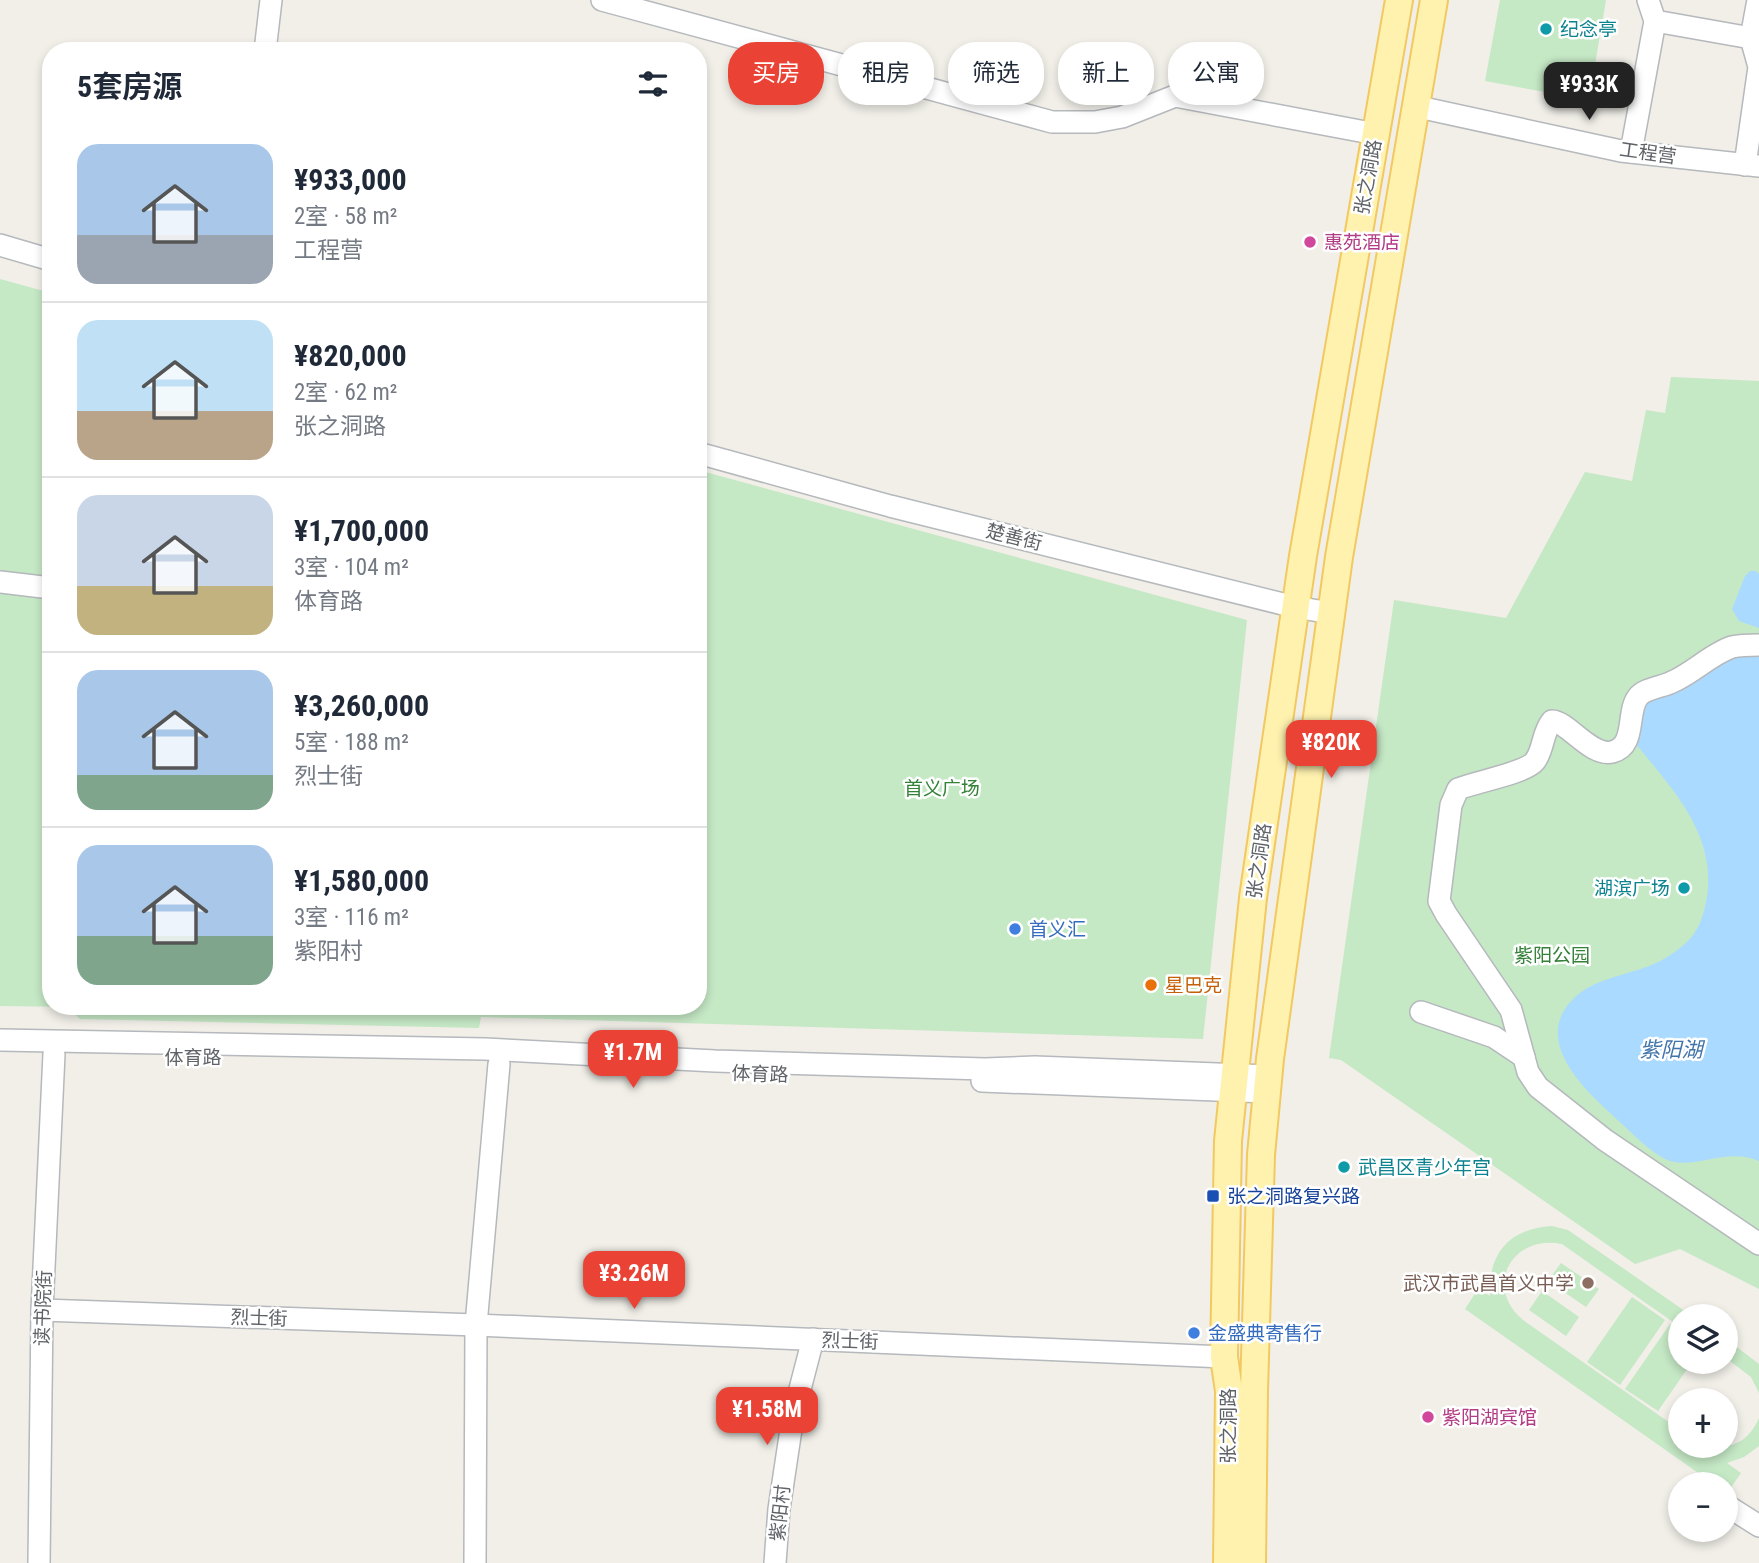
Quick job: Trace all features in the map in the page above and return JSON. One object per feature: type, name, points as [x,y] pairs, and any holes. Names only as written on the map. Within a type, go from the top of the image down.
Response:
[{"type":"main road","name":"张之洞路","points":[[1227,1563],[1229,1391],[1224,1357],[1228,1141],[1253,898],[1295,607],[1399,0]]},
{"type":"main road","name":"张之洞路","points":[[1252,1563],[1261,1155],[1268,1084],[1331,613],[1414,106],[1434,0]]},
{"type":"street","points":[[266,42],[271,0]]},
{"type":"street","points":[[602,0],[1052,122],[1095,122],[1122,117],[1175,96],[1376,134]]},
{"type":"street","points":[[1631,152],[1655,21],[1648,0]]},
{"type":"street","points":[[1752,166],[1759,67],[1751,38],[1758,0]]},
{"type":"street","points":[[1655,21],[1751,38]]},
{"type":"street","name":"工程营","points":[[1414,106],[1631,152],[1752,166]]},
{"type":"street","points":[[0,245],[42,257]]},
{"type":"street","name":"楚善街","points":[[707,455],[890,506],[1295,607],[1331,613]]},
{"type":"street","points":[[0,582],[42,587]]},
{"type":"street","points":[[1759,645],[1734,646],[1686,676],[1641,694],[1636,701],[1627,739],[1616,751],[1604,752],[1594,748],[1569,732],[1561,723],[1552,721],[1539,755],[1530,767],[1463,787],[1455,792],[1451,805],[1440,901],[1511,1010],[1532,1080],[1551,1099],[1605,1140],[1759,1244]]},
{"type":"street","points":[[1421,1012],[1494,1037],[1524,1057]]},
{"type":"street","points":[[0,1040],[485,1049],[715,1061],[985,1069],[1035,1067],[1268,1084]]},
{"type":"street","name":"体育路","points":[[0,1053],[1234,1082]]},
{"type":"street","name":"读书院街","points":[[39,1563],[42,1310],[54,1054]]},
{"type":"street","points":[[475,1563],[476,1325],[499,1064]]},
{"type":"street","name":"烈士街","points":[[42,1310],[476,1325],[1224,1357]]},
{"type":"street","name":"紫阳村","points":[[775,1563],[779,1509],[793,1416],[813,1339]]},
{"type":"street","points":[[1738,1513],[1759,1526]]},
{"type":"green space","points":[[1500,0],[1606,0],[1589,100],[1485,81]]},
{"type":"green space","name":"首义广场","points":[[0,279],[42,291],[42,1007],[0,1006]]},
{"type":"green space","name":"紫阳公园","points":[[1671,377],[1759,381],[1759,1289],[1680,1249],[1635,1264],[1341,1060],[1329,1058],[1394,600],[1506,618],[1585,472],[1632,481],[1646,410],[1665,413]]},
{"type":"green space","name":"首义广场","points":[[707,472],[1247,620],[1203,1039],[481,1017],[479,1028],[80,1019],[75,1015],[707,1015]]},
{"type":"green space","points":[[1552,1226],[1568,1230],[1675,1304],[1668,1304],[1668,1319],[1562,1244],[1544,1243],[1529,1247],[1517,1255],[1509,1266],[1505,1279],[1505,1293],[1511,1307],[1523,1320],[1668,1422],[1668,1452],[1465,1309],[1478,1289],[1490,1296],[1493,1268],[1504,1246],[1523,1232]]},
{"type":"green space","points":[[1561,1263],[1599,1289],[1586,1307],[1548,1281]]},
{"type":"green space","points":[[1542,1291],[1579,1317],[1566,1336],[1529,1310]]},
{"type":"green space","points":[[1632,1297],[1665,1320],[1620,1385],[1587,1362]]},
{"type":"green space","points":[[1668,1327],[1668,1374],[1684,1374],[1674,1388],[1668,1388],[1668,1397],[1658,1411],[1625,1389]]},
{"type":"green space","points":[[1738,1348],[1759,1364],[1759,1393],[1751,1377],[1738,1367]]},
{"type":"green space","points":[[1759,1418],[1759,1446],[1744,1457],[1727,1463],[1741,1473],[1738,1477],[1738,1472],[1697,1472],[1677,1458],[1738,1458],[1738,1442],[1752,1430]]},
{"type":"water","points":[[1750,571],[1759,574],[1759,628],[1739,621],[1732,609],[1745,576]]},
{"type":"water","name":"紫阳湖","points":[[1759,653],[1759,1161],[1734,1156],[1687,1163],[1676,1162],[1665,1159],[1641,1142],[1577,1079],[1559,1045],[1558,1027],[1564,1010],[1589,987],[1654,964],[1682,946],[1694,934],[1705,908],[1708,873],[1705,852],[1697,831],[1675,793],[1632,739],[1640,704],[1726,658]]},
{"type":"place","name":"纪念亭","points":[[1546,29]]},
{"type":"place","name":"惠苑酒店","points":[[1310,242]]},
{"type":"place","name":"湖滨广场","points":[[1684,888]]},
{"type":"place","name":"首义汇","points":[[1015,929]]},
{"type":"place","name":"星巴克","points":[[1151,985]]},
{"type":"place","name":"武昌区青少年宫","points":[[1344,1167]]},
{"type":"place","name":"张之洞路复兴路","points":[[1213,1196]]},
{"type":"place","name":"武汉市武昌首义中学","points":[[1588,1283]]},
{"type":"place","name":"金盛典寄售行","points":[[1194,1333]]},
{"type":"place","name":"紫阳湖宾馆","points":[[1428,1417]]}]
